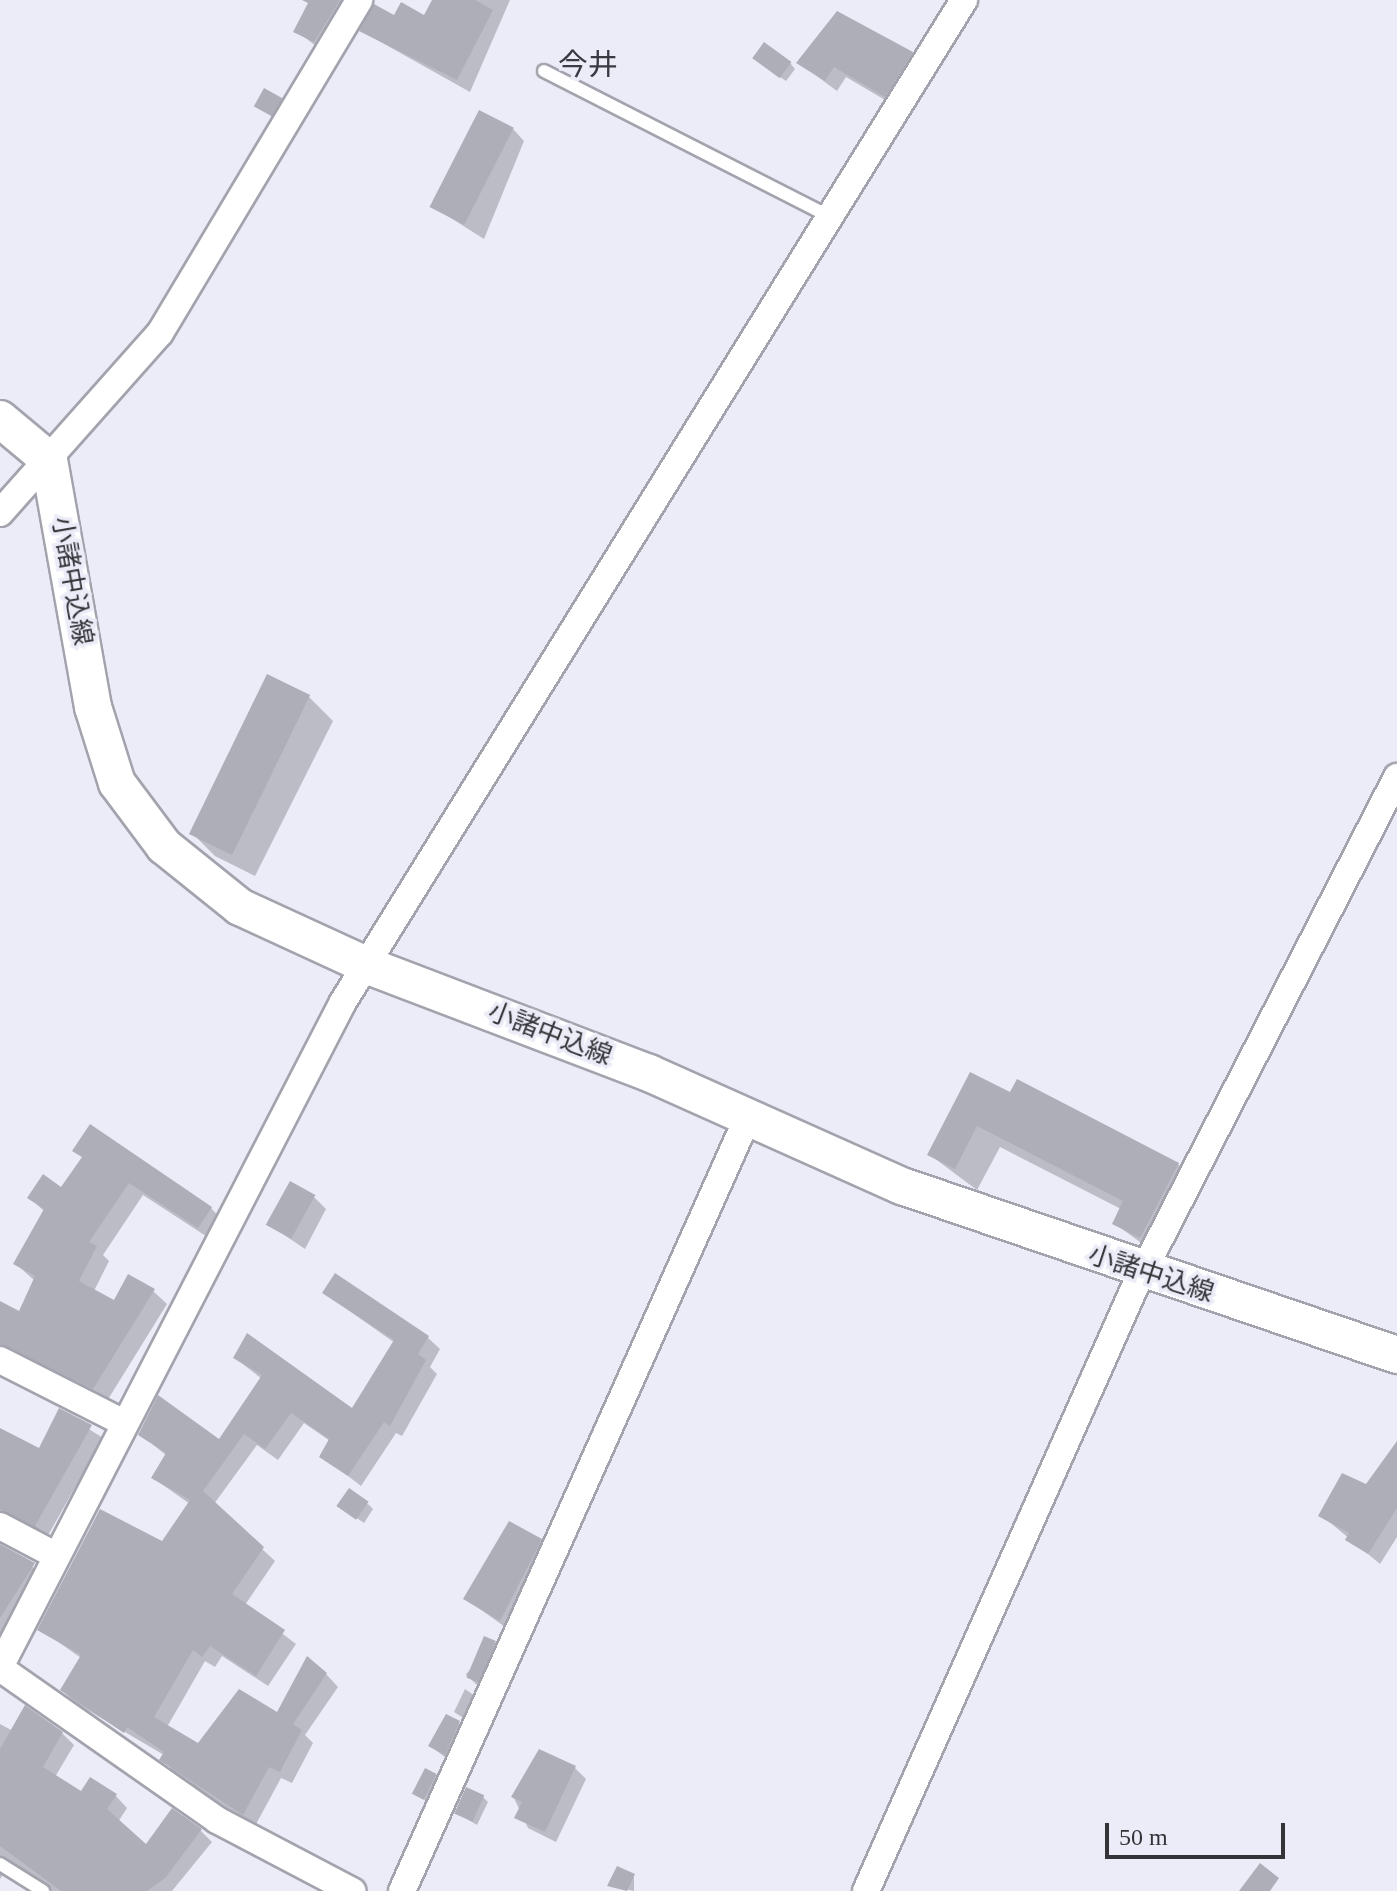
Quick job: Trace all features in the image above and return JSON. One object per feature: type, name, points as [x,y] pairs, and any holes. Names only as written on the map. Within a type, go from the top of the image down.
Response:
[{"type":"main road","points":[[0,419],[49,460]]},
{"type":"main road","name":"小諸中込線","points":[[49,460],[101,743],[135,814],[240,907],[366,965],[585,1046],[902,1186],[1397,1355]]},
{"type":"street","points":[[0,513],[160,333],[202,271],[359,0]]},
{"type":"street","points":[[352,1891],[217,1820],[0,1668],[53,1554],[366,965],[832,218],[964,0]]},
{"type":"street","points":[[866,1891],[1133,1291],[1149,1272],[1397,777]]},
{"type":"street","points":[[402,1891],[747,1119]]},
{"type":"street","points":[[0,1360],[124,1423]]},
{"type":"street","points":[[0,1526],[53,1554]]},
{"type":"lane","points":[[544,71],[832,218]]},
{"type":"lane","points":[[0,1864],[43,1891]]},
{"type":"building","points":[[302,0],[340,0],[314,42],[293,32],[308,3]]},
{"type":"building","points":[[432,0],[475,0],[493,10],[457,80],[359,31],[374,4],[394,15],[401,2],[424,15]]},
{"type":"building","points":[[837,11],[913,52],[885,97],[834,67],[825,81],[796,63]]},
{"type":"building","points":[[764,42],[792,62],[780,78],[752,58]]},
{"type":"building","points":[[264,88],[282,98],[272,117],[254,106]]},
{"type":"building","points":[[479,110],[514,128],[464,225],[430,207]]},
{"type":"building","points":[[267,674],[310,695],[232,855],[189,834]]},
{"type":"building","points":[[970,1072],[1010,1092],[1017,1079],[1179,1163],[1140,1238],[1112,1224],[1123,1201],[977,1126],[955,1169],[927,1155]]},
{"type":"building","points":[[90,1124],[212,1207],[198,1228],[129,1183],[89,1242],[97,1246],[79,1281],[114,1300],[128,1274],[155,1289],[93,1389],[0,1344],[0,1301],[19,1311],[35,1276],[13,1264],[44,1209],[27,1198],[43,1174],[61,1187],[82,1157],[72,1151]]},
{"type":"building","points":[[290,1181],[315,1195],[291,1239],[266,1225]]},
{"type":"building","points":[[335,1273],[429,1336],[418,1354],[426,1360],[390,1426],[384,1422],[348,1476],[319,1457],[329,1439],[291,1413],[265,1449],[244,1434],[203,1491],[264,1547],[232,1594],[285,1630],[256,1676],[210,1646],[202,1657],[193,1650],[154,1717],[198,1743],[239,1689],[277,1712],[307,1656],[327,1673],[293,1724],[302,1730],[280,1772],[269,1767],[243,1815],[159,1760],[164,1752],[127,1727],[124,1733],[60,1690],[81,1655],[37,1630],[100,1509],[162,1541],[190,1500],[151,1478],[166,1453],[138,1435],[158,1395],[219,1439],[262,1375],[233,1358],[247,1333],[352,1408],[394,1340],[322,1293]]},
{"type":"building","points":[[59,1408],[92,1425],[35,1526],[41,1530],[0,1510],[0,1428],[39,1448]]},
{"type":"building","points":[[1397,1441],[1397,1508],[1368,1554],[1345,1540],[1349,1533],[1318,1516],[1342,1473],[1366,1484]]},
{"type":"building","points":[[349,1488],[369,1502],[356,1520],[336,1506]]},
{"type":"building","points":[[509,1521],[542,1539],[500,1621],[463,1599]]},
{"type":"building","points":[[0,1544],[35,1563],[0,1618]]},
{"type":"building","points":[[484,1636],[496,1641],[478,1683],[466,1677]]},
{"type":"building","points":[[25,1705],[63,1732],[43,1767],[81,1791],[90,1777],[117,1794],[107,1809],[146,1844],[172,1808],[202,1829],[165,1878],[147,1891],[61,1891],[0,1846],[0,1749]]},
{"type":"building","points":[[446,1714],[460,1721],[445,1755],[428,1746]]},
{"type":"building","points":[[539,1749],[576,1766],[545,1832],[514,1818],[522,1802],[511,1797]]},
{"type":"building","points":[[425,1768],[437,1774],[423,1800],[412,1794]]},
{"type":"building","points":[[466,1787],[484,1795],[472,1822],[454,1813]]},
{"type":"building","points":[[1260,1863],[1279,1878],[1270,1891],[1239,1891]]},
{"type":"building","points":[[617,1866],[635,1874],[627,1891],[607,1886]]},
{"type":"district","name":"今井","points":[[588,65]]}]
